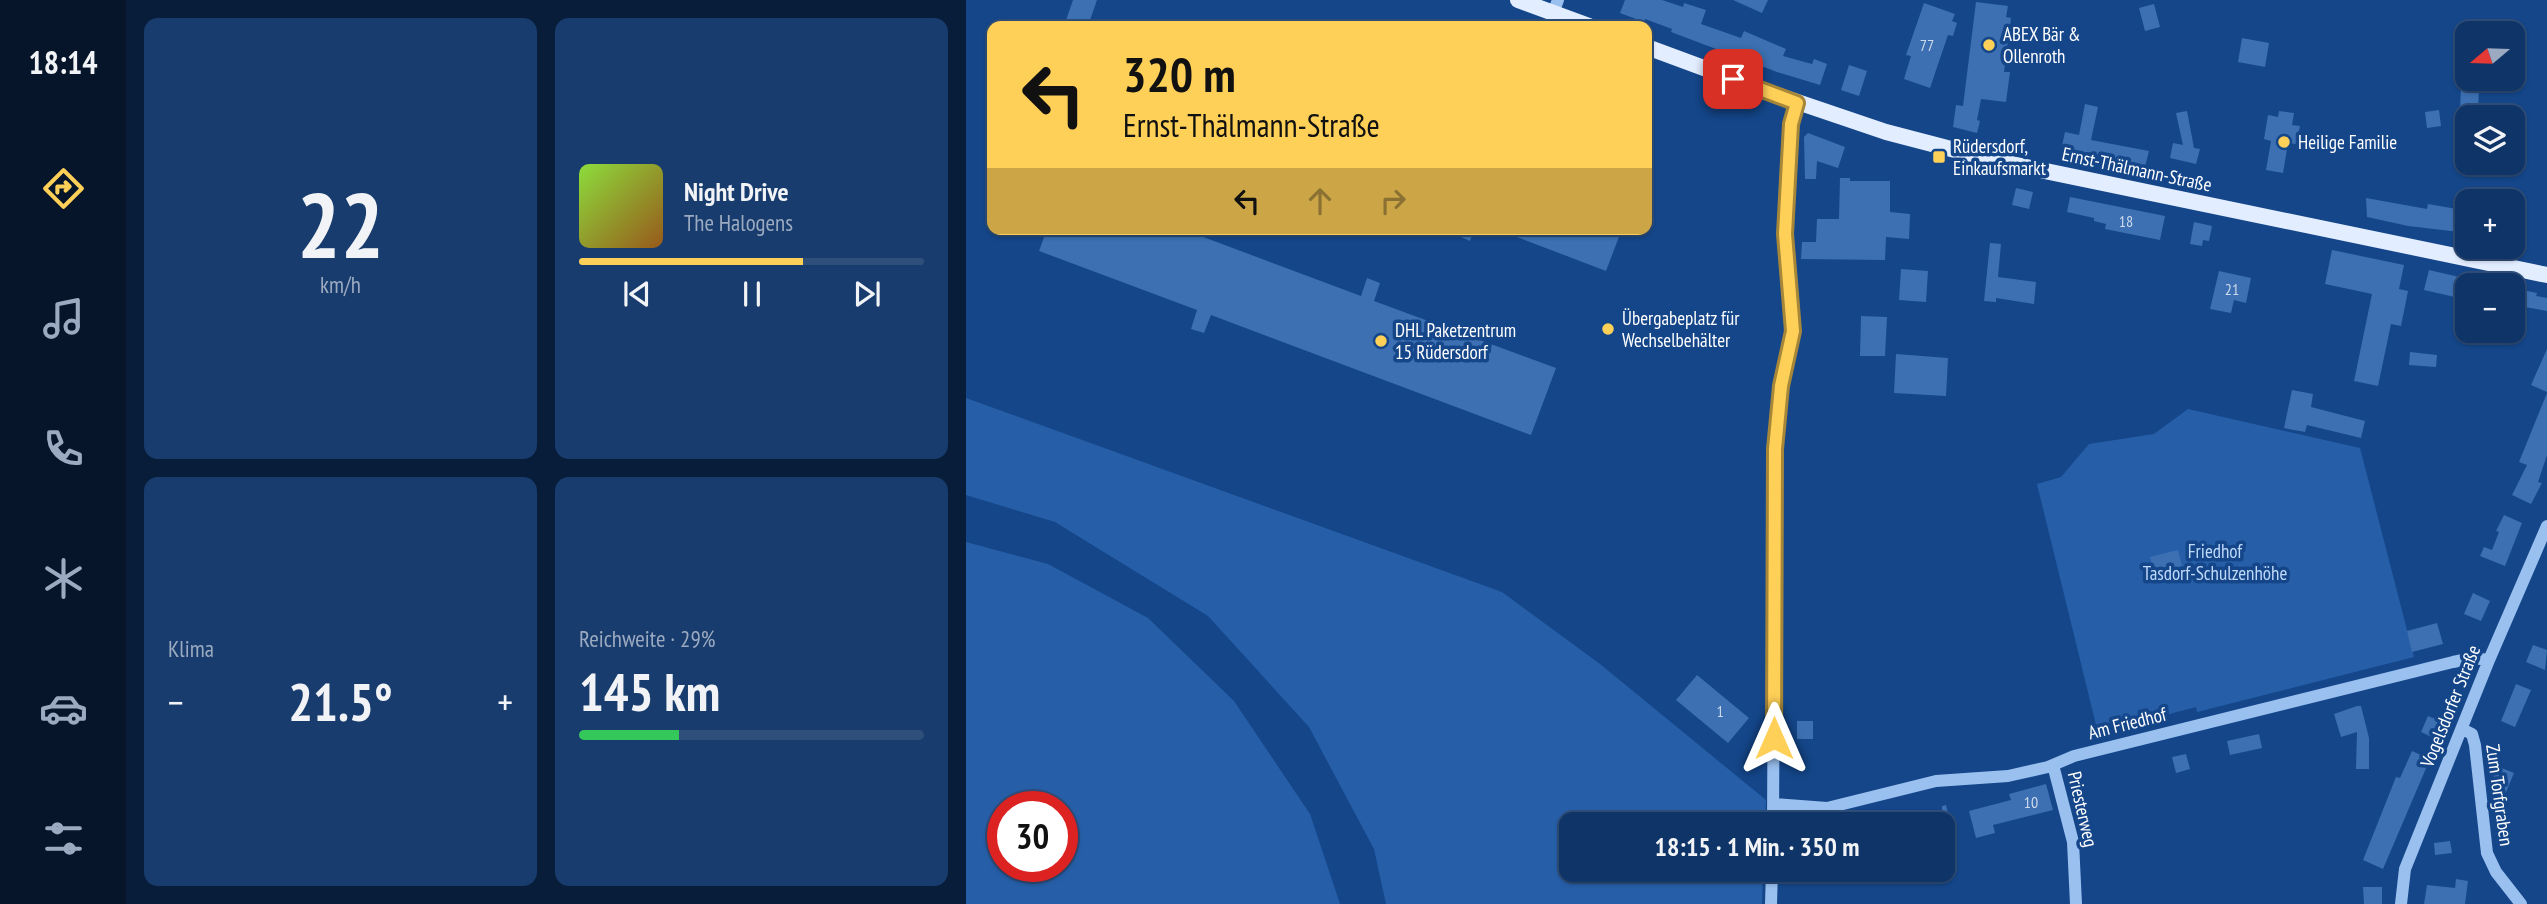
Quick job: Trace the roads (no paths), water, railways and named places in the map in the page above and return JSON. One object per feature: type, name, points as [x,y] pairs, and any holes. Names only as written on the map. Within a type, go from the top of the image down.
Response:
[{"type":"main road","points":[[1518,0],[1556,7],[1580,21]]},
{"type":"main road","name":"Ernst-Thälmann-Straße","points":[[1652,49],[1797,103],[1886,132],[1997,161],[2547,275]]},
{"type":"street","points":[[1774,812],[1775,449],[1781,386],[1793,331],[1785,234],[1791,124],[1797,103]]},
{"type":"street","name":"Vogelsdorfer Straße","points":[[2401,904],[2405,869],[2489,660],[2547,526]]},
{"type":"street","name":"Am Friedhof","points":[[1774,804],[1827,808],[1936,781],[2008,776],[2053,765],[2074,756],[2453,662],[2473,658],[2489,660]]},
{"type":"street","name":"Zum Torfgraben","points":[[2462,729],[2472,734],[2475,745],[2487,853],[2496,872],[2521,904]]},
{"type":"street","name":"Priesterweg","points":[[2053,765],[2073,842],[2076,904]]},
{"type":"street","points":[[1771,904],[1772,882]]},
{"type":"place","name":"ABEX Bär & Ollenroth","points":[[1989,45]]},
{"type":"place","name":"Heilige Familie","points":[[2284,142]]},
{"type":"place","name":"Rüdersdorf, Einkaufsmarkt","points":[[1939,157]]},
{"type":"place","name":"Übergabeplatz für Wechselbehälter","points":[[1608,329]]},
{"type":"place","name":"DHL Paketzentrum 15 Rüdersdorf","points":[[1381,341]]},
{"type":"park label","name":"Friedhof Tasdorf-Schulzenhöhe","points":[[2215,562]]}]
